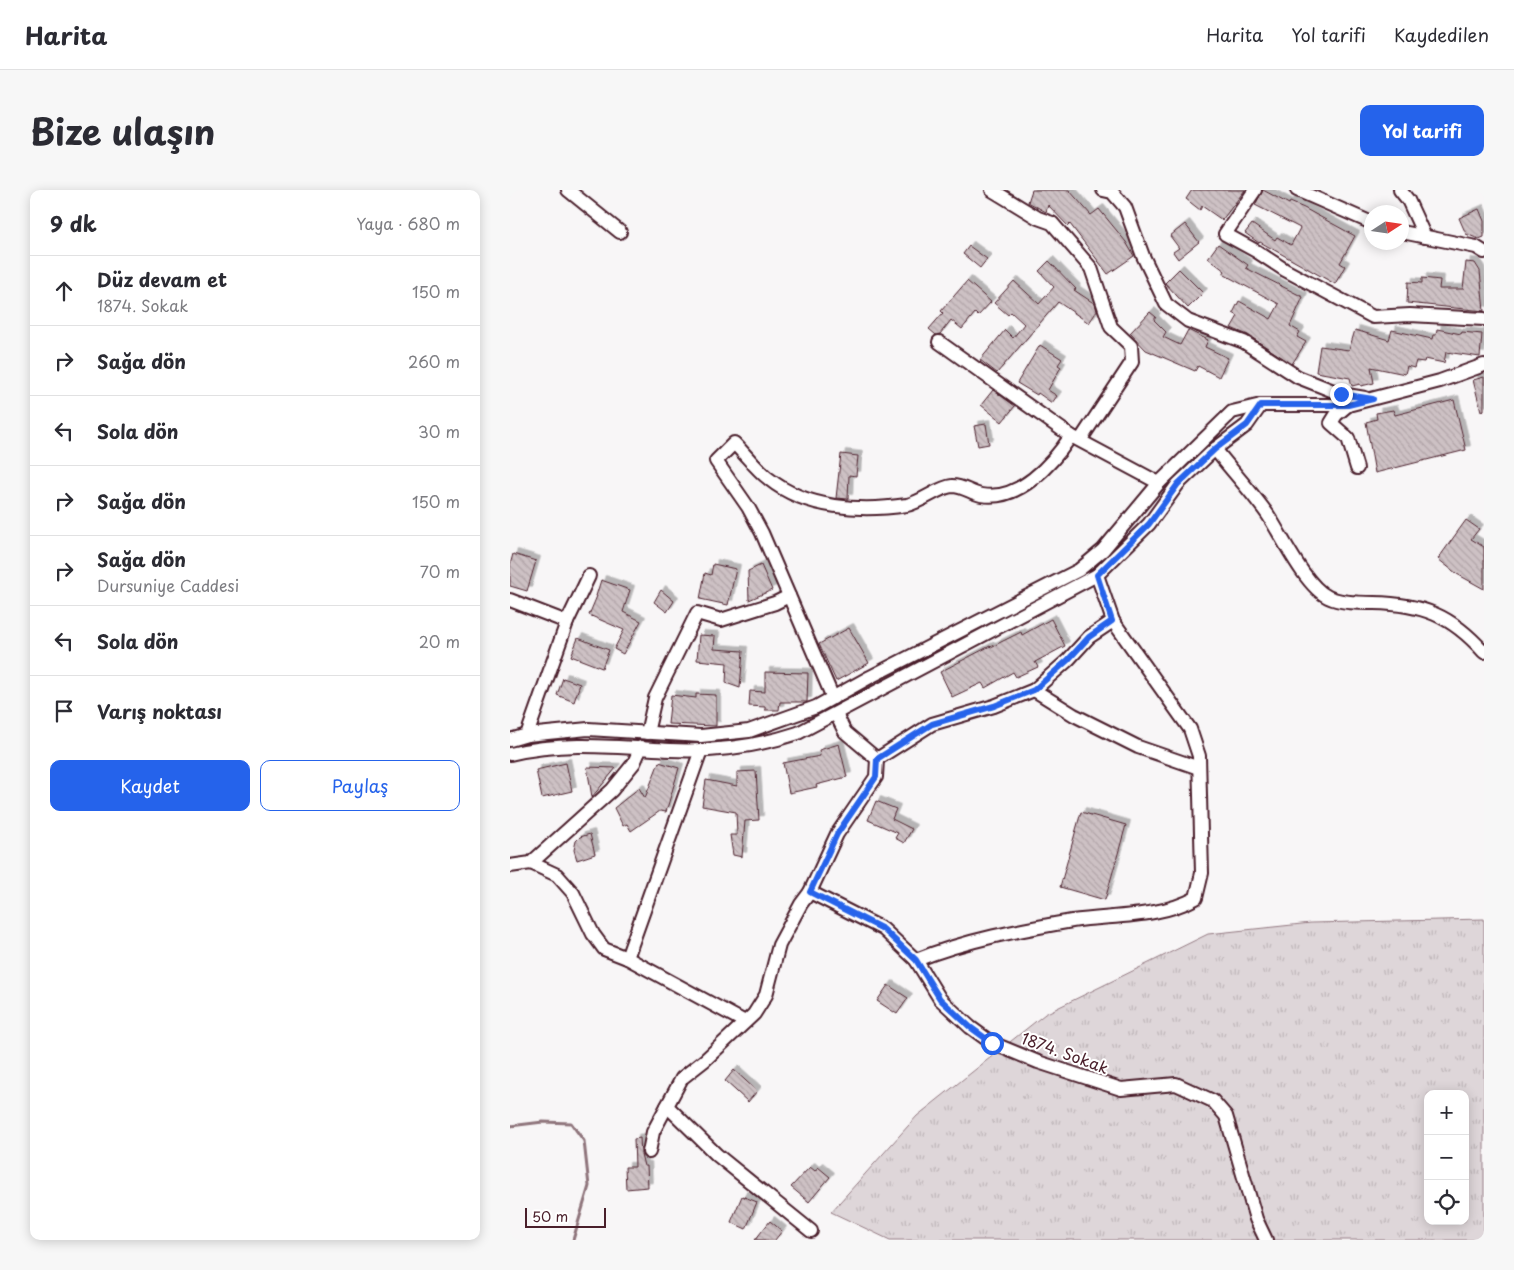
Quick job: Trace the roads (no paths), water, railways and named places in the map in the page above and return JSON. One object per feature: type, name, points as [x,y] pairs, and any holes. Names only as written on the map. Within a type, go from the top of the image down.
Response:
[{"type":"street","points":[[568,190],[620,232]]},
{"type":"street","points":[[832,698],[762,533],[748,507],[716,461],[734,443],[768,479],[790,492],[826,505],[851,509],[913,503],[951,486],[965,488],[980,495],[1003,495],[1033,479],[1076,438],[1132,362],[1131,346],[1111,327],[1091,268],[1052,224],[1038,218],[992,190]]},
{"type":"street","points":[[1103,190],[1112,192],[1125,207],[1143,256],[1166,304],[1188,321],[1244,342],[1298,377],[1341,394],[1373,399]]},
{"type":"street","points":[[1255,190],[1225,234],[1285,270],[1373,317],[1410,315],[1484,319]]},
{"type":"street","points":[[1297,190],[1364,219]]},
{"type":"street","points":[[1400,190],[1408,200],[1425,237]]},
{"type":"street","points":[[1409,234],[1476,247],[1484,252]]},
{"type":"street","points":[[939,342],[1076,438],[1159,484]]},
{"type":"street","points":[[510,740],[527,735],[588,729],[701,736],[748,731],[790,718],[1079,570],[1103,550],[1159,484],[1232,412],[1261,405],[1348,405],[1440,381],[1484,364]]},
{"type":"street","points":[[510,754],[574,744],[722,750],[772,742],[798,733],[1097,575],[1149,524],[1178,484],[1215,449],[1247,425],[1261,405]]},
{"type":"street","points":[[1348,405],[1336,415],[1332,423],[1348,438],[1357,468]]},
{"type":"street","points":[[1215,449],[1267,514],[1296,564],[1328,597],[1368,603],[1400,604],[1432,612],[1456,625],[1484,652]]},
{"type":"street","points":[[916,960],[953,945],[1073,921],[1127,916],[1179,907],[1196,898],[1202,873],[1199,756],[1190,729],[1112,621],[1097,575]]},
{"type":"street","points":[[527,735],[567,622],[589,576]]},
{"type":"street","points":[[647,733],[656,698],[697,613],[721,620],[775,603],[789,596]]},
{"type":"street","points":[[510,600],[567,622]]},
{"type":"street","points":[[877,759],[932,724],[994,706],[1034,690],[1068,660],[1089,637],[1112,621]]},
{"type":"street","points":[[1034,690],[1074,715],[1138,747],[1199,768]]},
{"type":"street","points":[[836,714],[845,732],[877,759]]},
{"type":"street","points":[[531,863],[612,790],[634,763],[641,747]]},
{"type":"street","points":[[627,958],[701,750]]},
{"type":"street","points":[[649,1152],[653,1132],[682,1078],[705,1060],[754,1014],[766,995],[779,945],[801,904],[810,892],[837,834],[876,777],[877,759]]},
{"type":"street","points":[[510,866],[531,863],[556,875],[573,892],[593,934],[604,950],[627,958],[745,1022]]},
{"type":"street","name":"1874. Sokak","points":[[810,892],[883,929],[916,960],[940,999],[970,1027],[992,1043],[1038,1062],[1121,1089],[1176,1084],[1213,1101],[1226,1116],[1256,1218],[1266,1240]]},
{"type":"street","points":[[667,1106],[717,1155],[811,1231]]},
{"type":"waterway","points":[[510,1126],[543,1122],[571,1123],[584,1141],[589,1186],[573,1240]]}]
